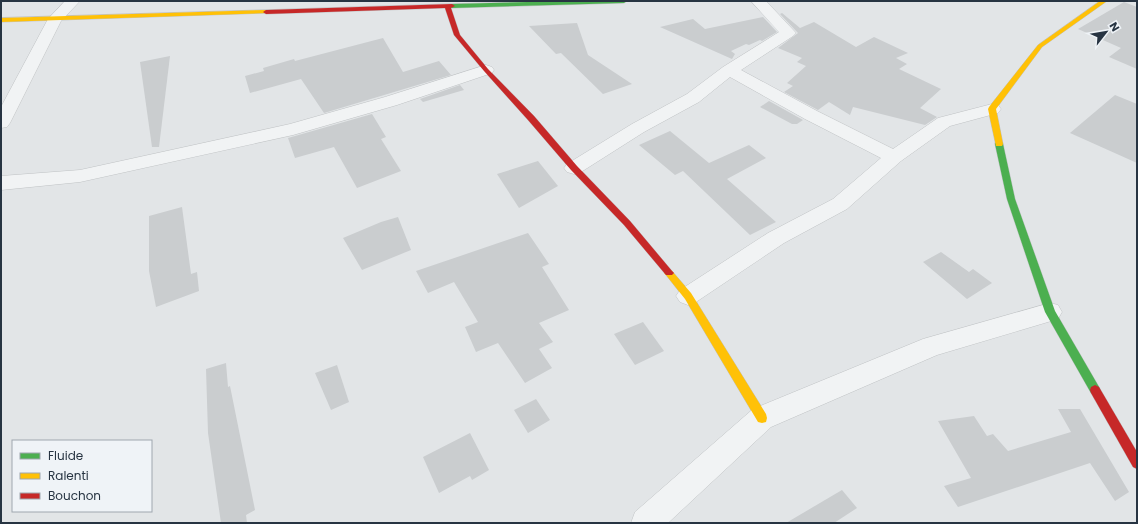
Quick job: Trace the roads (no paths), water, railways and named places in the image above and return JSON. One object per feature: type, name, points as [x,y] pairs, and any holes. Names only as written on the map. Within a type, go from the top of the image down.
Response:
[{"type":"street","points":[[1,123],[55,19],[73,1]]},
{"type":"street","points":[[1,20],[624,1]]},
{"type":"street","points":[[574,168],[638,128],[693,98],[729,70],[788,33],[758,1]]},
{"type":"street","points":[[688,296],[776,238],[840,204],[894,157],[944,122],[992,109],[1040,46],[1104,1]]},
{"type":"street","points":[[448,7],[457,35],[486,70],[531,118],[574,168],[627,223],[688,296],[762,418]]},
{"type":"street","points":[[1,183],[80,176],[188,153],[293,128],[392,101],[486,70]]},
{"type":"street","points":[[729,70],[811,115],[894,157]]},
{"type":"street","points":[[992,109],[1011,199],[1050,312],[1137,463]]},
{"type":"street","points":[[646,523],[762,418],[932,346],[1050,312]]}]
